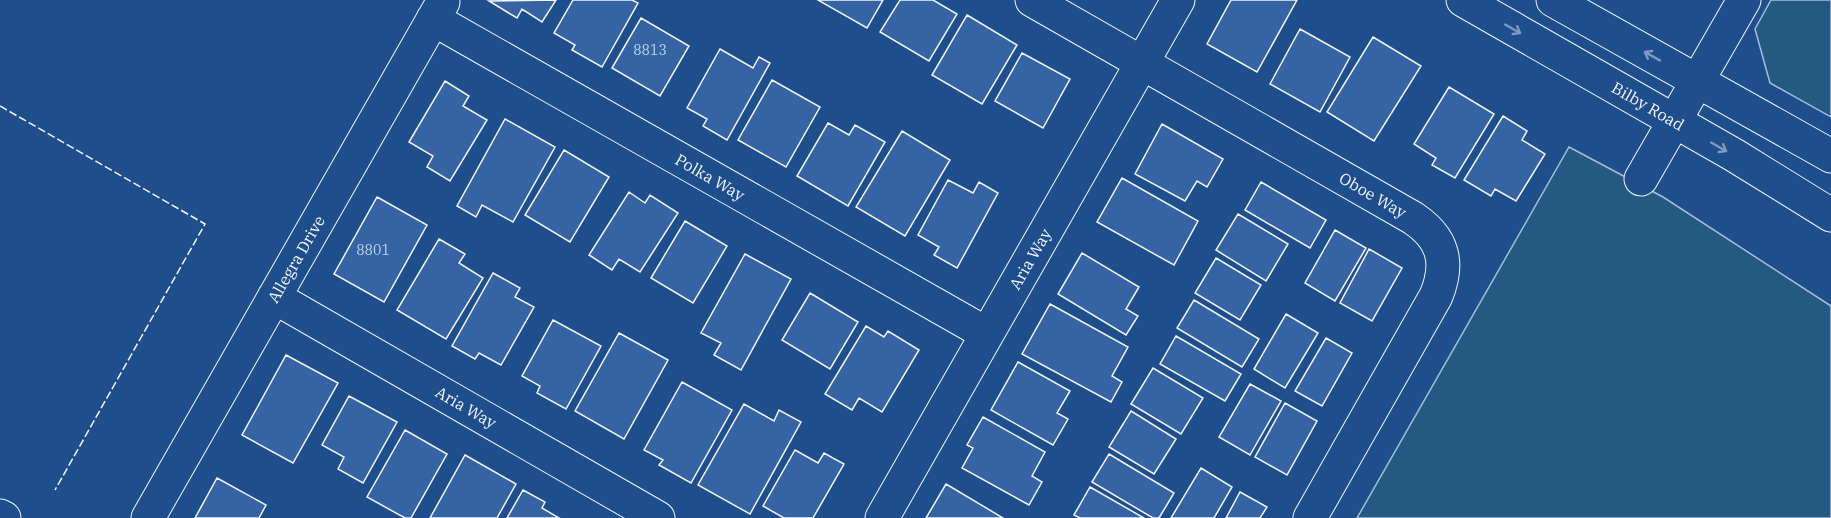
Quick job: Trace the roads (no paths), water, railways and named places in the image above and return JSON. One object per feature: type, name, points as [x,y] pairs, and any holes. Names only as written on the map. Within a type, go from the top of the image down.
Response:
[{"type":"street","name":"Oboe Way","points":[[1032,0],[1413,218],[1436,238],[1442,252],[1443,274],[1436,296],[1310,518]]},
{"type":"street","name":"Aria Way","points":[[882,518],[1178,0]]},
{"type":"street","name":"Bilby Road","points":[[1463,0],[1674,121],[1831,215]]},
{"type":"street","points":[[1553,0],[1831,156]]},
{"type":"street","points":[[1641,180],[1744,0]]},
{"type":"street","name":"Allegra Drive","points":[[148,518],[438,10]]},
{"type":"street","name":"Polka Way","points":[[438,10],[987,334]]},
{"type":"street","name":"Aria Way","points":[[274,297],[658,518]]}]
